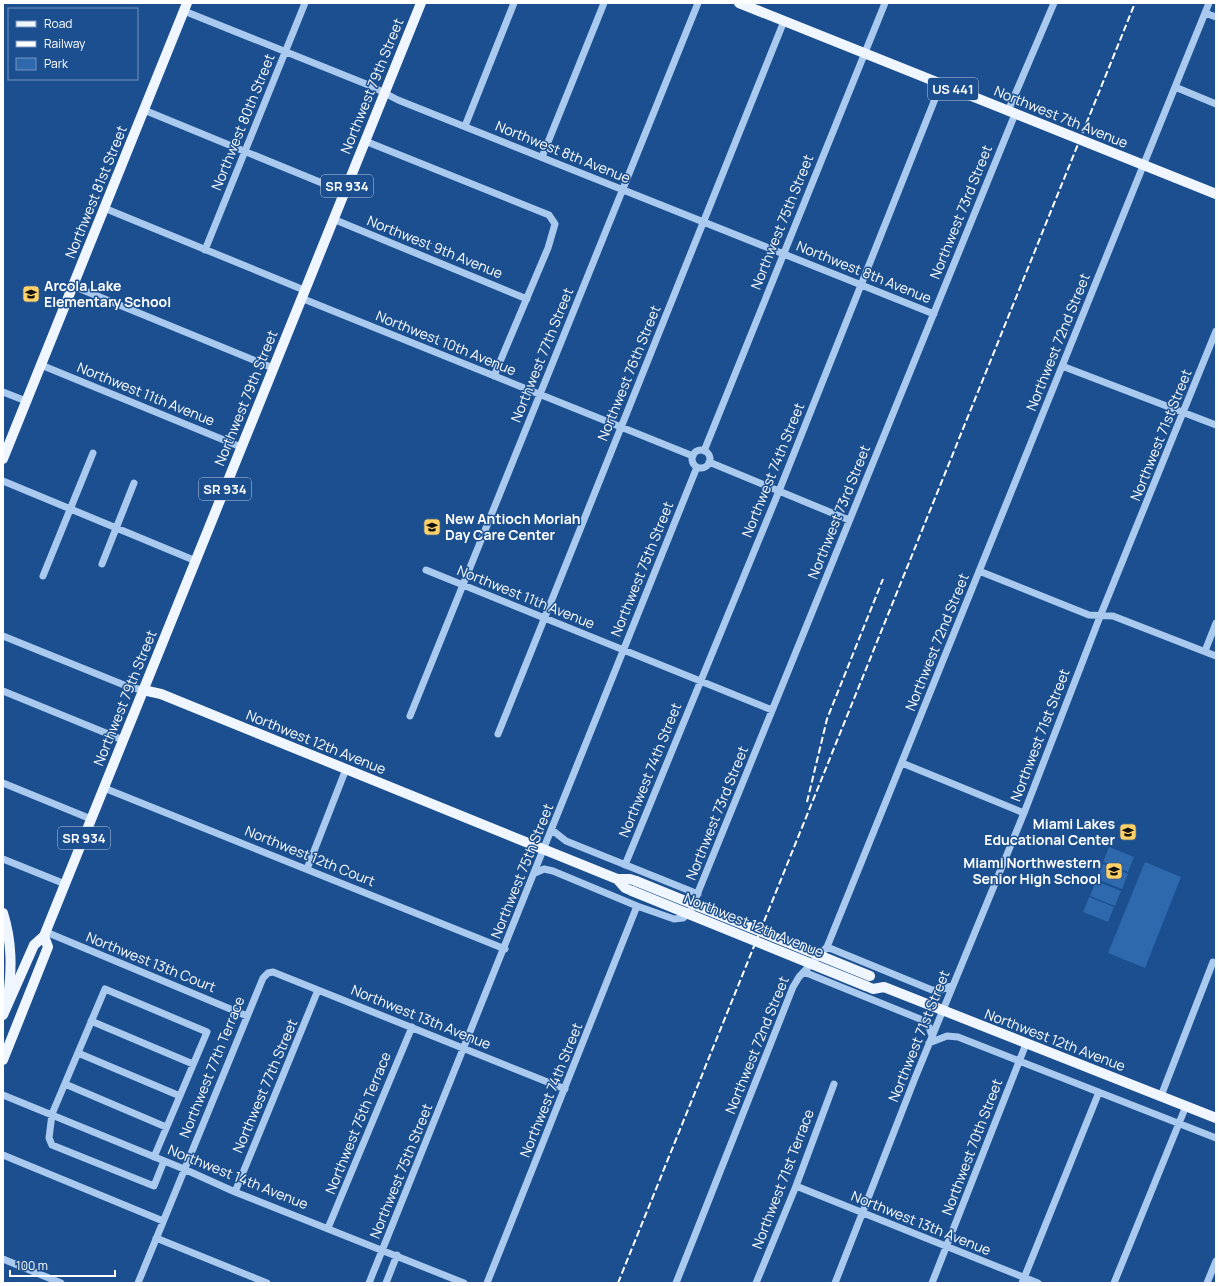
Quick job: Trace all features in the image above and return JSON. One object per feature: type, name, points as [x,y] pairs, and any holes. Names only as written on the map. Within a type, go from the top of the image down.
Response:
[{"type":"main road","name":"Northwest 79th Street","points":[[5,1010],[34,945],[45,934],[420,3]]},
{"type":"main road","name":"Northwest 7th Avenue","points":[[739,3],[1216,194]]},
{"type":"main road","name":"Northwest 81st Street","points":[[3,458],[186,7]]},
{"type":"main road","name":"Northwest 12th Avenue","points":[[144,690],[161,694],[617,879],[630,878],[634,886],[868,981],[877,979],[884,987],[942,1011],[1216,1118]]},
{"type":"main road","points":[[3,913],[10,945],[5,1010]]},
{"type":"main road","name":"Northwest 79th Street","points":[[3,1060],[48,947],[45,934]]},
{"type":"street","name":"Northwest 80th Street","points":[[206,250],[306,3]]},
{"type":"street","points":[[465,126],[514,3]]},
{"type":"street","points":[[542,157],[604,3]]},
{"type":"street","name":"Northwest 77th Street","points":[[410,716],[698,3]]},
{"type":"street","name":"Northwest 75th Street","points":[[704,451],[885,3]]},
{"type":"street","name":"Northwest 73rd Street","points":[[684,918],[690,912],[698,894],[934,314],[1054,3]]},
{"type":"street","name":"Northwest 72nd Street","points":[[676,1283],[793,987],[804,972],[827,947],[1209,3]]},
{"type":"street","name":"Northwest 8th Avenue","points":[[186,7],[384,93],[934,314]]},
{"type":"street","points":[[1205,13],[1216,17]]},
{"type":"street","name":"Northwest 76th Street","points":[[498,734],[784,21]]},
{"type":"street","name":"Northwest 74th Street","points":[[625,865],[779,491],[941,84]]},
{"type":"street","points":[[1175,87],[1216,104]]},
{"type":"street","points":[[144,110],[344,192]]},
{"type":"street","points":[[365,141],[549,215],[554,224],[548,248],[528,299],[494,376]]},
{"type":"street","name":"Northwest 10th Avenue","points":[[104,208],[206,250],[303,294],[540,396],[693,456]]},
{"type":"street","name":"Northwest 9th Avenue","points":[[333,219],[528,299]]},
{"type":"street","points":[[73,286],[273,368]]},
{"type":"street","name":"Northwest 71st Street","points":[[835,1283],[929,1043],[1024,813],[1101,614],[1184,413],[1216,331]]},
{"type":"street","name":"Northwest 11th Avenue","points":[[41,365],[241,447]]},
{"type":"street","points":[[1062,366],[1216,426]]},
{"type":"street","points":[[3,392],[26,401]]},
{"type":"street","points":[[704,451],[709,455],[709,462],[704,467],[698,467],[692,461],[693,456],[696,452],[704,451]]},
{"type":"street","points":[[43,576],[93,453]]},
{"type":"street","points":[[709,462],[849,520]]},
{"type":"street","name":"Northwest 75th Street","points":[[369,1283],[505,949],[623,650],[698,467]]},
{"type":"street","points":[[3,481],[196,561]]},
{"type":"street","points":[[102,564],[134,482]]},
{"type":"street","name":"Northwest 11th Avenue","points":[[426,570],[772,710]]},
{"type":"street","points":[[979,571],[1089,615],[1101,614],[1113,616],[1216,656]]},
{"type":"street","points":[[1205,651],[1216,624]]},
{"type":"street","name":"Northwest 12th Avenue","points":[[3,636],[129,687],[144,690]]},
{"type":"street","points":[[3,691],[123,740]]},
{"type":"street","points":[[902,763],[1024,813]]},
{"type":"street","points":[[307,868],[346,769]]},
{"type":"street","points":[[3,783],[91,819]]},
{"type":"street","name":"Northwest 12th Court","points":[[104,788],[307,868],[505,949]]},
{"type":"street","name":"Northwest 12th Avenue","points":[[552,830],[566,841],[698,894]]},
{"type":"street","points":[[3,860],[65,884]]},
{"type":"street","name":"Northwest 12th Avenue","points":[[535,873],[544,870],[553,870],[637,906],[674,919],[684,918]]},
{"type":"street","name":"Northwest 74th Street","points":[[487,1283],[637,906]]},
{"type":"street","name":"Northwest 13th Court","points":[[45,934],[247,1016]]},
{"type":"street","name":"Northwest 12th Avenue","points":[[827,947],[932,990],[940,990],[953,985]]},
{"type":"street","points":[[1161,1096],[1213,962]]},
{"type":"street","name":"Northwest 13th Avenue","points":[[268,973],[273,972],[565,1089]]},
{"type":"street","name":"Northwest 12th Avenue","points":[[804,972],[920,1018],[929,1027],[932,1036]]},
{"type":"street","name":"Northwest 77th Terrace","points":[[138,1283],[262,978],[268,973]]},
{"type":"street","points":[[154,1157],[207,1032],[105,989],[52,1114],[49,1138],[52,1145],[154,1186],[164,1161]]},
{"type":"street","name":"Northwest 77th Street","points":[[235,1192],[318,990]]},
{"type":"street","points":[[91,1021],[193,1064]]},
{"type":"street","name":"Northwest 75th Terrace","points":[[328,1228],[412,1027]]},
{"type":"street","points":[[929,1043],[951,1035],[1216,1138]]},
{"type":"street","name":"Northwest 70th Street","points":[[932,1283],[1026,1044]]},
{"type":"street","points":[[78,1053],[180,1096]]},
{"type":"street","points":[[65,1084],[166,1127]]},
{"type":"street","name":"Northwest 71st Terrace","points":[[756,1283],[796,1186],[834,1084]]},
{"type":"street","points":[[1023,1280],[1099,1092]]},
{"type":"street","name":"Northwest 14th Avenue","points":[[3,1094],[184,1169],[235,1192],[464,1283]]},
{"type":"street","points":[[1114,1283],[1186,1106]]},
{"type":"street","points":[[3,1155],[164,1221]]},
{"type":"street","name":"Northwest 13th Avenue","points":[[796,1186],[1023,1280],[1038,1283]]},
{"type":"street","points":[[156,1238],[267,1283]]},
{"type":"street","points":[[386,1283],[397,1256]]},
{"type":"street","points":[[3,1259],[61,1283]]},
{"type":"street","points":[[1207,1283],[1216,1260]]},
{"type":"green space","points":[[1109,847],[1134,857],[1128,872],[1103,862]]},
{"type":"green space","points":[[1145,862],[1181,877],[1145,968],[1108,953]]},
{"type":"green space","points":[[1103,864],[1128,874],[1122,889],[1097,879]]},
{"type":"green space","points":[[1096,881],[1121,891],[1115,906],[1090,896]]},
{"type":"green space","points":[[1089,897],[1114,907],[1108,922],[1083,912]]},
{"type":"railway","points":[[618,1283],[1135,3]]},
{"type":"railway","points":[[807,802],[827,719],[883,579]]},
{"type":"place","name":"Arcola Lake Elementary School","points":[[31,294]]},
{"type":"place","name":"New Antioch Moriah Day Care Center","points":[[432,527]]},
{"type":"place","name":"Miami Lakes Educational Center","points":[[1128,832]]},
{"type":"place","name":"Miami Northwestern Senior High School","points":[[1114,871]]}]
